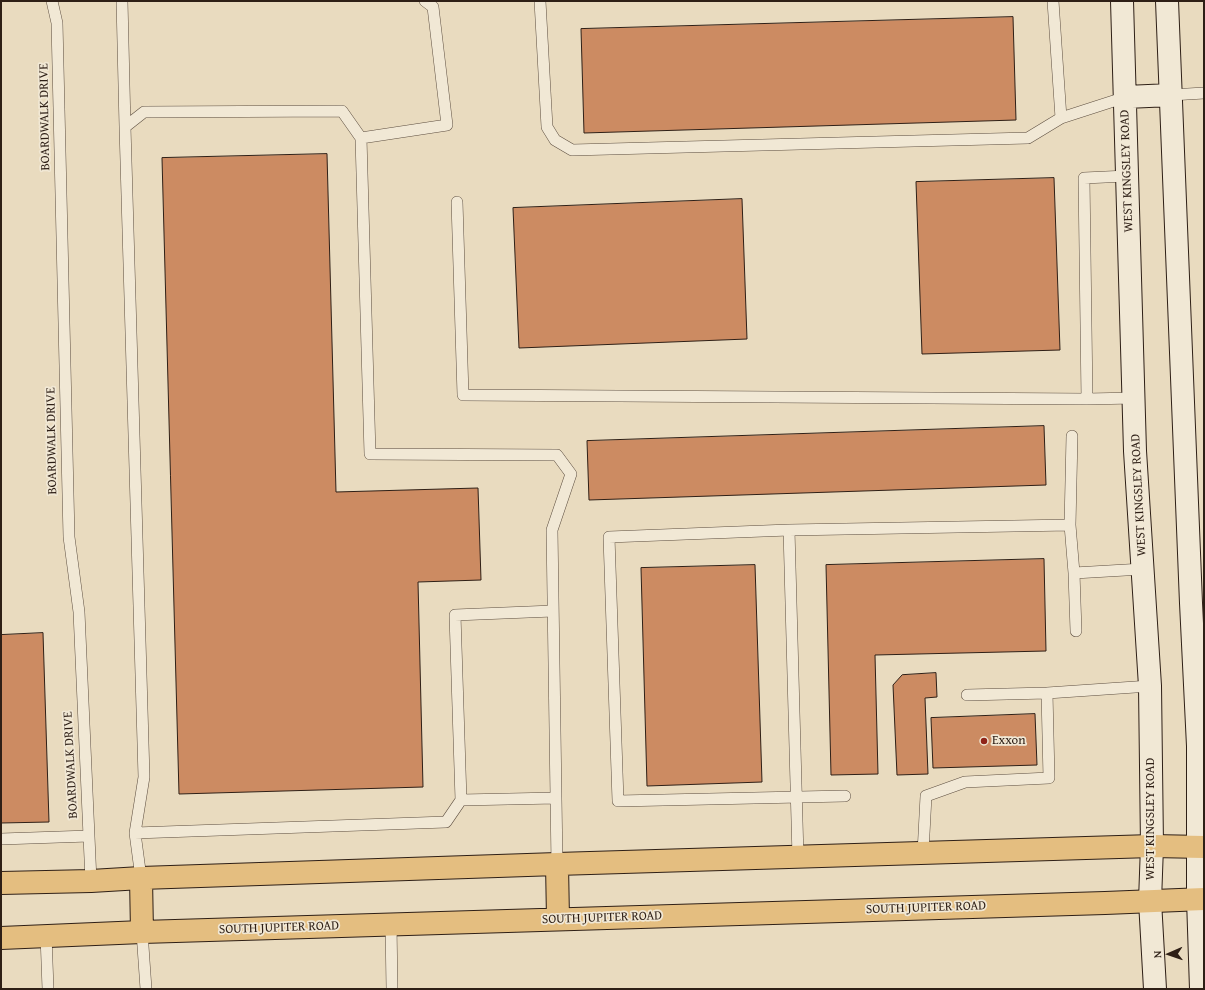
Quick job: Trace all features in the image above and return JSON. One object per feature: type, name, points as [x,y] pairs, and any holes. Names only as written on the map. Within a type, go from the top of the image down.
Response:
[{"type":"main road","name":"WEST KINGSLEY ROAD","points":[[1122,1],[1126,97],[1135,451],[1150,686],[1152,846],[1150,901],[1155,989]]},
{"type":"main road","points":[[1168,1],[1170,95],[1197,603],[1198,746],[1201,847],[1201,989]]},
{"type":"main road","points":[[1126,97],[1170,95]]},
{"type":"main road","points":[[1,883],[798,856],[1152,846],[1201,847]]},
{"type":"main road","points":[[557,864],[558,919]]},
{"type":"main road","points":[[141,878],[142,932]]},
{"type":"main road","name":"SOUTH JUPITER ROAD","points":[[1,938],[142,932],[1201,899]]},
{"type":"lane","name":"BOARDWALK DRIVE","points":[[52,1],[57,23],[69,536],[79,612],[90,881]]},
{"type":"lane","points":[[122,1],[144,777],[135,833],[141,878]]},
{"type":"lane","points":[[361,138],[448,125],[433,7],[425,1]]},
{"type":"lane","points":[[540,1],[547,127],[555,140],[572,150],[1028,138],[1061,118],[1126,97]]},
{"type":"lane","points":[[1053,1],[1061,118]]},
{"type":"lane","points":[[1170,95],[1204,93]]},
{"type":"lane","points":[[125,127],[144,112],[342,111],[361,138],[370,454],[557,455],[571,474],[552,530],[557,864]]},
{"type":"lane","points":[[1087,399],[1084,178],[1128,176]]},
{"type":"lane","points":[[457,202],[463,395],[1087,399],[1134,398]]},
{"type":"lane","points":[[1072,436],[1070,525],[1074,573],[1076,631]]},
{"type":"lane","points":[[845,796],[618,801],[609,537],[789,530],[1070,525]]},
{"type":"lane","points":[[789,530],[798,856]]},
{"type":"lane","points":[[1074,573],[1143,569]]},
{"type":"lane","points":[[135,833],[446,822],[461,800],[455,615],[553,611]]},
{"type":"lane","points":[[966,695],[1048,693],[1150,686]]},
{"type":"lane","points":[[923,853],[926,796],[965,782],[1049,778],[1048,693]]},
{"type":"lane","points":[[461,800],[556,798]]},
{"type":"lane","points":[[1,839],[88,836]]},
{"type":"lane","points":[[391,924],[392,989]]},
{"type":"lane","points":[[142,932],[146,989]]},
{"type":"lane","points":[[46,936],[48,989]]},
{"type":"building","points":[[1013,17],[1016,120],[584,133],[581,29]]},
{"type":"building","points":[[327,154],[336,492],[478,488],[481,580],[418,582],[423,787],[179,794],[162,158]]},
{"type":"building","points":[[1054,178],[1060,350],[922,354],[916,182]]},
{"type":"building","points":[[742,199],[747,339],[519,348],[513,208]]},
{"type":"building","points":[[1044,426],[1046,485],[589,500],[587,441]]},
{"type":"building","points":[[1044,559],[1046,651],[875,655],[878,774],[831,775],[826,565]]},
{"type":"building","points":[[755,565],[762,782],[647,786],[641,568]]},
{"type":"building","points":[[43,633],[49,822],[1,823],[1,635]]},
{"type":"building","points":[[936,673],[937,697],[925,698],[928,774],[897,775],[893,685],[902,675]]},
{"type":"building","name":"Exxon","points":[[1035,714],[1037,765],[933,768],[931,718]]},
{"type":"place","name":"Exxon","points":[[984,741]]}]
